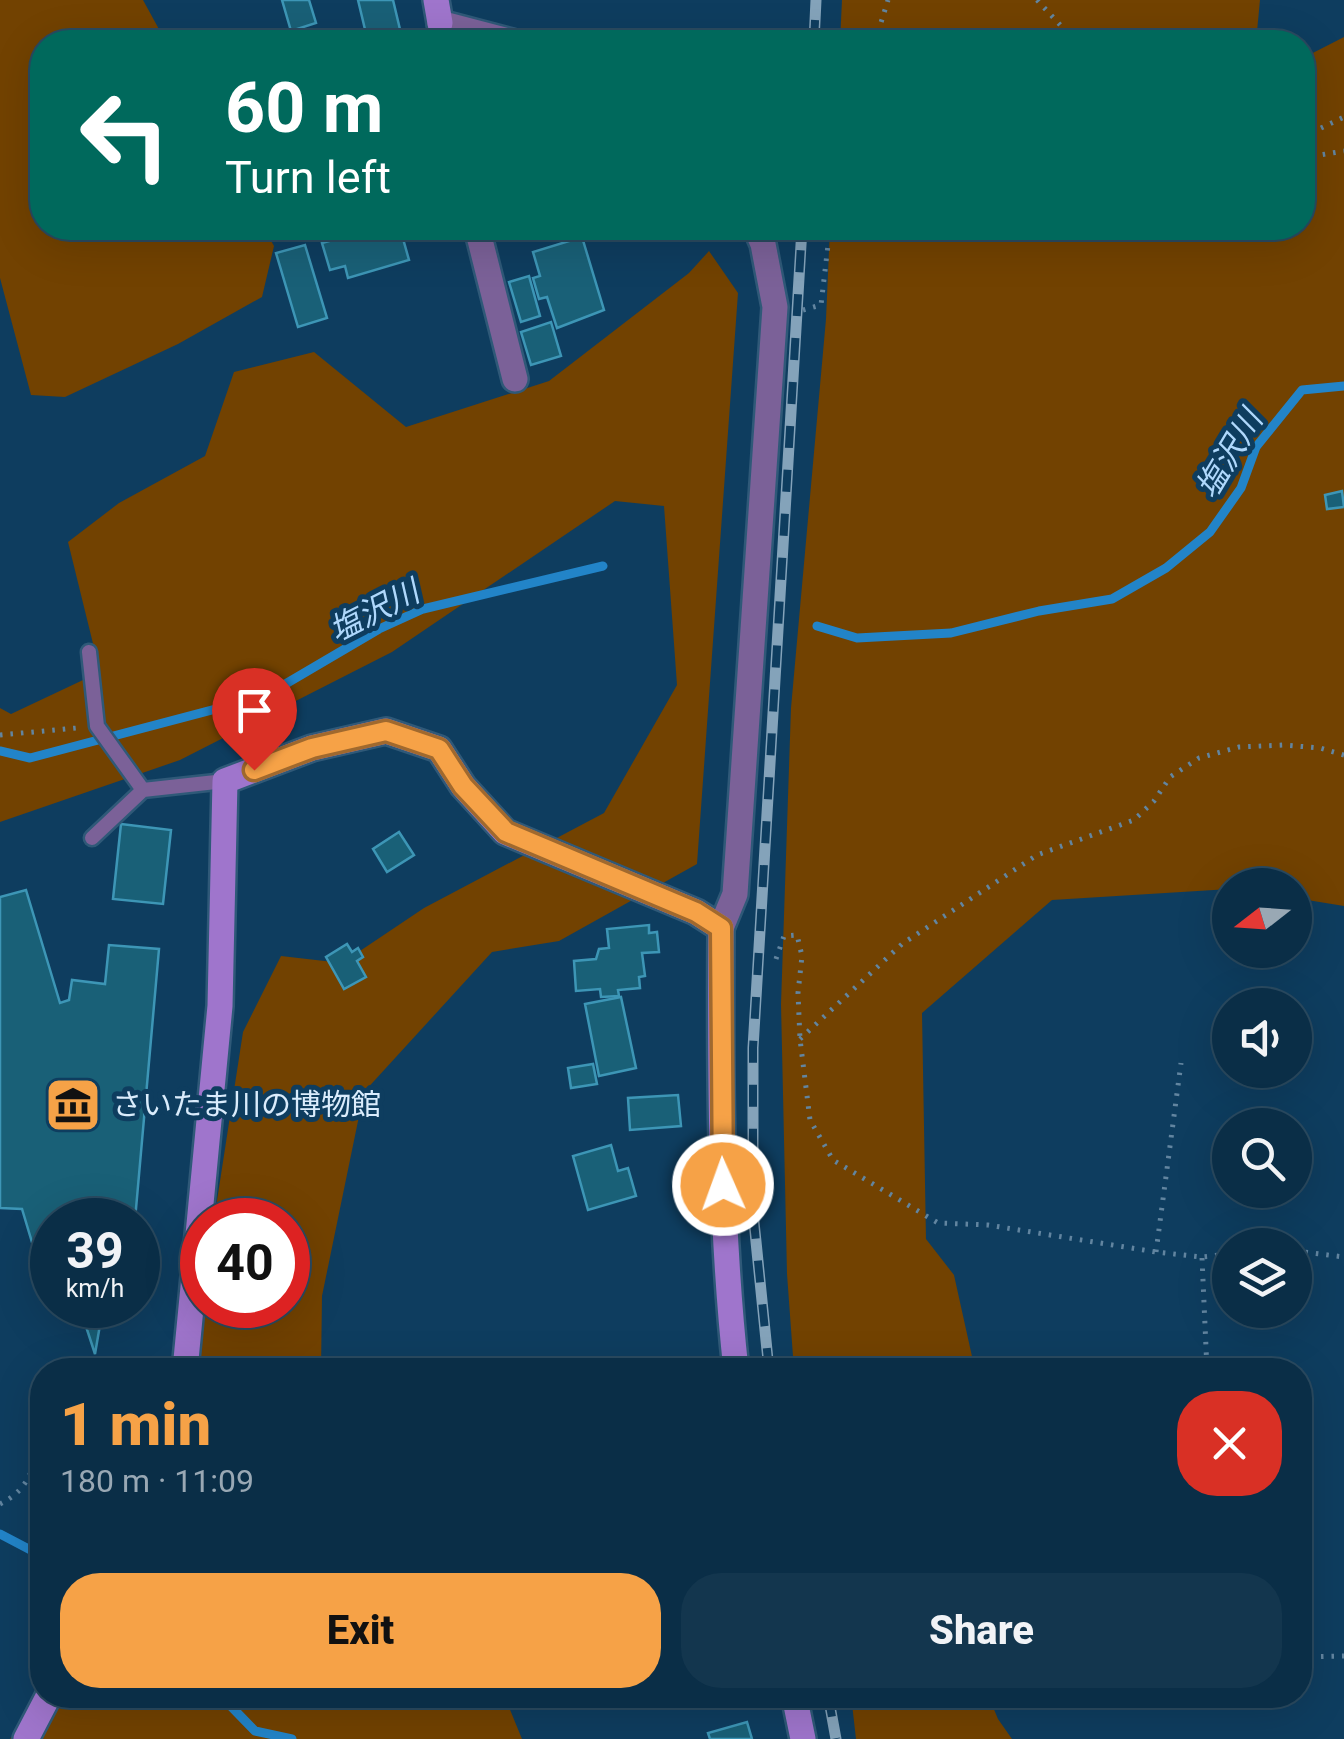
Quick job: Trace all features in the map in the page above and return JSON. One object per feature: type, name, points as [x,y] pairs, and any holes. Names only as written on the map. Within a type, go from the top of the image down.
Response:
[{"type":"street","points":[[440,22],[469,30]]},
{"type":"street","points":[[480,240],[515,379]]},
{"type":"street","points":[[735,1358],[723,1185],[721,928],[735,894],[776,307],[761,240]]},
{"type":"street","points":[[187,1358],[220,1006],[225,780],[312,748],[386,731],[439,749],[463,786],[506,832],[696,912],[721,928]]},
{"type":"street","points":[[26,1739],[42,1708]]},
{"type":"street","points":[[797,1708],[803,1739]]},
{"type":"lane","points":[[89,652],[97,726],[143,790]]},
{"type":"lane","points":[[92,838],[143,790],[225,780]]},
{"type":"path","points":[[879,30],[888,0]]},
{"type":"path","points":[[1038,0],[1065,30]]},
{"type":"path","points":[[1315,130],[1344,116]]},
{"type":"path","points":[[1315,156],[1344,151]]},
{"type":"path","points":[[776,307],[796,311],[821,305],[829,240]]},
{"type":"path","points":[[0,734],[97,726]]},
{"type":"path","points":[[800,1039],[902,944],[1037,855],[1134,820],[1154,801],[1170,777],[1199,758],[1239,746],[1284,745],[1344,755]]},
{"type":"path","points":[[776,959],[784,936],[797,936],[802,956],[798,993],[800,1039],[810,1120],[833,1160],[938,1224],[988,1225],[1156,1252],[1212,1256]]},
{"type":"path","points":[[1156,1252],[1181,1063]]},
{"type":"path","points":[[1312,1253],[1344,1256]]},
{"type":"path","points":[[1202,1257],[1207,1358]]},
{"type":"path","points":[[2,1503],[24,1489],[30,1478]]},
{"type":"path","points":[[1312,1657],[1344,1656]]},
{"type":"shaded area","points":[[0,0],[143,0],[159,30],[30,30],[30,240],[271,240],[274,246],[262,297],[178,344],[65,397],[31,395],[0,278]]},
{"type":"shaded area","points":[[842,0],[1260,0],[1257,30],[841,30]]},
{"type":"shaded area","points":[[1344,37],[1344,906],[1312,901],[1312,868],[1212,868],[1212,890],[1052,900],[922,1013],[926,1239],[954,1275],[972,1358],[793,1358],[787,1274],[781,1004],[791,708],[826,319],[829,240],[1315,240],[1315,52]]},
{"type":"shaded area","points":[[709,251],[738,293],[697,864],[559,941],[492,952],[364,1092],[322,1296],[321,1358],[192,1358],[198,1328],[310,1328],[310,1198],[217,1198],[243,1032],[281,956],[342,963],[424,908],[604,813],[677,685],[664,506],[615,501],[392,652],[180,760],[0,822],[0,708],[11,714],[100,672],[68,542],[119,503],[205,456],[234,372],[314,352],[406,427],[549,381],[689,273]]},
{"type":"shaded area","points":[[509,1708],[522,1739],[10,1739],[31,1709]]},
{"type":"shaded area","points":[[852,1708],[993,1708],[1012,1739],[856,1739]]},
{"type":"building","points":[[282,0],[309,0],[316,23],[291,30]]},
{"type":"building","points":[[358,0],[393,0],[400,30],[365,30]]},
{"type":"building","points":[[403,240],[409,260],[348,278],[345,266],[330,270],[322,243]]},
{"type":"building","points":[[583,240],[604,310],[557,328],[547,297],[539,299],[533,278],[540,276],[533,252]]},
{"type":"building","points":[[305,245],[327,318],[298,327],[276,253]]},
{"type":"building","points":[[529,276],[540,316],[521,322],[509,282]]},
{"type":"building","points":[[551,322],[561,356],[531,365],[521,332]]},
{"type":"building","points":[[1342,491],[1344,507],[1327,509],[1325,495]]},
{"type":"building","points":[[121,824],[171,830],[163,904],[113,899]]},
{"type":"building","points":[[399,832],[414,855],[387,872],[373,849]]},
{"type":"building","name":"さいたま川の博物館","points":[[26,890],[60,1003],[69,1000],[72,980],[105,984],[109,945],[159,949],[137,1198],[30,1198],[30,1236],[22,1209],[0,1208],[0,897]]},
{"type":"building","points":[[649,925],[649,933],[657,932],[659,952],[642,953],[645,976],[639,977],[640,988],[618,990],[619,996],[601,997],[600,989],[576,991],[574,961],[596,959],[599,949],[609,948],[607,929]]},
{"type":"building","points":[[347,944],[352,952],[358,948],[363,957],[357,961],[366,977],[344,989],[326,957]]},
{"type":"building","points":[[621,997],[636,1068],[599,1076],[585,1004]]},
{"type":"building","points":[[593,1064],[597,1084],[571,1088],[568,1068]]},
{"type":"building","points":[[678,1095],[681,1126],[630,1130],[628,1098]]},
{"type":"building","points":[[611,1145],[618,1171],[628,1168],[636,1196],[588,1210],[573,1156]]},
{"type":"building","points":[[87,1328],[99,1328],[95,1354]]},
{"type":"building","points":[[747,1722],[752,1739],[710,1739],[708,1733]]},
{"type":"waterway","name":"塩沢川","points":[[817,626],[857,638],[951,633],[1039,611],[1112,599],[1166,568],[1210,532],[1241,488],[1256,447],[1302,390],[1344,386]]},
{"type":"waterway","name":"塩沢川","points":[[0,751],[30,758],[265,696],[379,629],[423,609],[603,566]]},
{"type":"waterway","points":[[0,1534],[30,1550]]},
{"type":"waterway","points":[[233,1708],[255,1731],[292,1739]]},
{"type":"railway","points":[[815,30],[816,0]]},
{"type":"railway","points":[[768,1358],[753,1212],[753,1048],[801,240]]},
{"type":"railway","points":[[830,1708],[836,1739]]},
{"type":"place","name":"さいたま川の博物館","points":[[73,1105]]},
{"type":"route","points":[[254,770],[312,748],[386,731],[439,749],[463,786],[506,832],[696,912],[721,928],[723,1185]]}]
